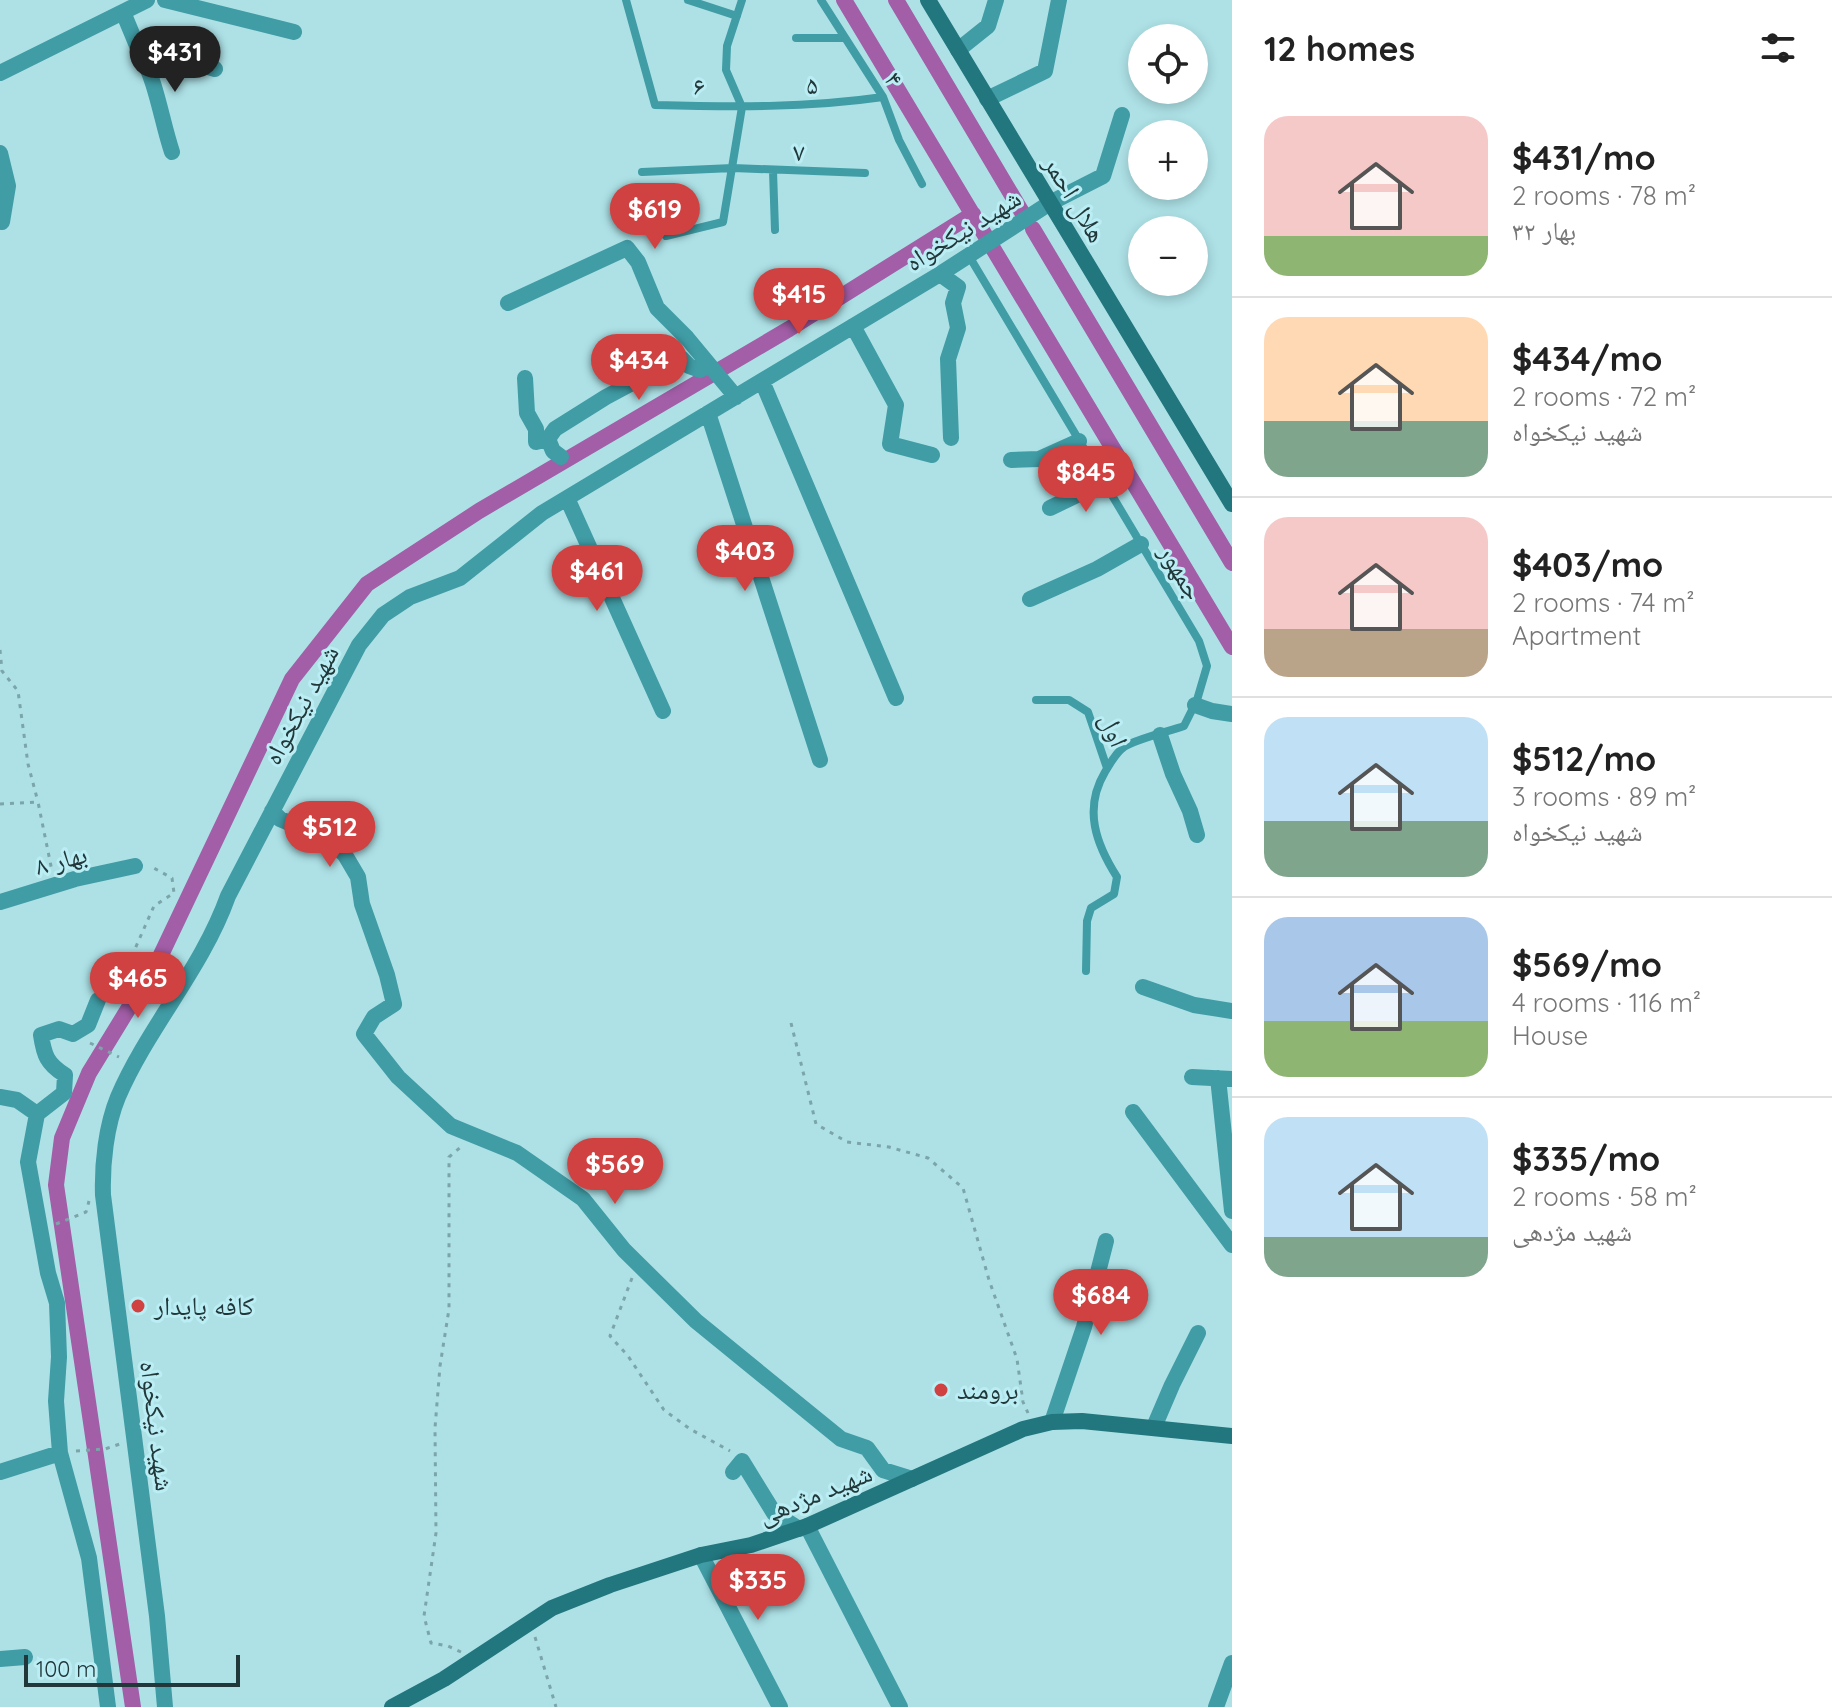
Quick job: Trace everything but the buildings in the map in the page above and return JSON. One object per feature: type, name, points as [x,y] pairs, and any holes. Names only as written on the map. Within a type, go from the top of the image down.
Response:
[{"type":"main road","name":"هلال احمر","points":[[928,0],[1232,504]]},
{"type":"main road","name":"شهید مژدهی","points":[[392,1707],[552,1608],[701,1555],[751,1545],[803,1527],[1023,1429],[1052,1422],[1082,1421],[1232,1436]]},
{"type":"street","points":[[0,73],[147,0]]},
{"type":"street","points":[[165,0],[294,32]]},
{"type":"street","points":[[958,50],[988,26],[996,0]]},
{"type":"street","points":[[987,99],[1045,71],[1059,0]]},
{"type":"street","points":[[123,12],[152,73],[156,99],[172,152]]},
{"type":"street","points":[[140,53],[215,69]]},
{"type":"street","name":"شهید نیکخواه","points":[[165,1707],[157,1616],[103,1195],[104,1161],[117,1099],[219,922],[228,896],[359,645],[383,615],[410,597],[460,578],[542,513],[940,274],[1050,203],[1103,176],[1122,115]]},
{"type":"street","points":[[0,153],[8,186],[2,222]]},
{"type":"street","points":[[508,303],[627,248],[638,262],[657,308],[671,320],[736,397]]},
{"type":"street","points":[[940,274],[958,287],[953,303],[958,328],[948,359],[951,438]]},
{"type":"street","points":[[853,326],[896,405],[890,444],[932,455]]},
{"type":"street","points":[[525,378],[527,413],[536,429],[536,442],[548,439],[555,429],[606,397],[659,373],[681,358],[689,366],[700,370],[714,369]]},
{"type":"street","points":[[762,381],[896,698]]},
{"type":"street","points":[[708,413],[820,760]]},
{"type":"street","points":[[548,439],[553,451],[561,457]]},
{"type":"street","points":[[1011,460],[1039,459],[1079,441]]},
{"type":"street","points":[[1050,508],[1104,482]]},
{"type":"street","points":[[567,498],[663,711]]},
{"type":"street","points":[[1030,599],[1097,569],[1141,544]]},
{"type":"street","points":[[1195,705],[1232,714]]},
{"type":"street","points":[[1160,735],[1197,835]]},
{"type":"street","points":[[272,811],[280,819],[328,839],[345,855],[358,877],[362,904],[394,1004],[374,1017],[364,1034],[398,1077],[451,1126],[517,1153],[583,1199],[638,1263],[696,1321],[768,1383],[841,1439],[867,1448],[883,1470],[912,1479]]},
{"type":"street","name":"بهار ۸","points":[[0,902],[135,866]]},
{"type":"street","points":[[1143,987],[1194,1005],[1232,1011]]},
{"type":"street","points":[[98,1000],[88,1025],[73,1034],[59,1029],[41,1035],[51,1066],[65,1075],[64,1093],[37,1114],[28,1162],[48,1273],[57,1303],[59,1357],[56,1401],[60,1453],[89,1558],[108,1707]]},
{"type":"street","points":[[1192,1077],[1225,1079],[1232,1211]]},
{"type":"street","points":[[0,1097],[17,1100],[37,1114]]},
{"type":"street","points":[[1133,1112],[1232,1245]]},
{"type":"street","points":[[1052,1422],[1088,1313],[1106,1241]]},
{"type":"street","points":[[1154,1427],[1198,1333]]},
{"type":"street","points":[[0,1472],[60,1453]]},
{"type":"street","points":[[737,1467],[774,1513],[803,1527],[900,1707]]},
{"type":"street","points":[[701,1555],[780,1707]]},
{"type":"street","points":[[0,1659],[25,1657]]},
{"type":"street","points":[[1216,1707],[1232,1663]]},
{"type":"lane","name":"۶","points":[[626,0],[655,105],[742,107]]},
{"type":"lane","points":[[688,0],[737,16]]},
{"type":"lane","points":[[666,236],[723,222],[742,107],[726,70],[727,46],[742,0]]},
{"type":"lane","name":"۴","points":[[821,0],[883,97],[899,140],[922,184]]},
{"type":"lane","points":[[796,38],[845,38]]},
{"type":"lane","name":"۵","points":[[742,107],[834,104],[883,97]]},
{"type":"lane","name":"۷","points":[[642,172],[733,168],[865,173]]},
{"type":"lane","points":[[773,171],[775,230]]},
{"type":"lane","name":"جمهور","points":[[969,256],[1199,641],[1207,666],[1195,705],[1184,726],[1125,746],[1096,786],[1092,820],[1101,853],[1117,877],[1114,894],[1091,908],[1087,921],[1086,971]]},
{"type":"lane","name":"اول","points":[[1036,700],[1069,700],[1088,712],[1107,768]]},
{"type":"path","points":[[0,650],[2,671],[18,691],[28,764],[50,868],[60,884]]},
{"type":"path","points":[[0,804],[38,802]]},
{"type":"path","points":[[98,1000],[119,979],[154,906],[174,893],[172,878],[152,866],[135,866]]},
{"type":"path","points":[[791,1023],[816,1124],[847,1142],[889,1147],[928,1158],[963,1188],[989,1280],[1017,1359],[1023,1402],[1034,1427]]},
{"type":"path","points":[[473,1135],[449,1157],[449,1309],[435,1428],[436,1533],[424,1616],[431,1643],[448,1646],[475,1658]]},
{"type":"path","points":[[62,1222],[86,1212],[88,1202],[95,1196],[103,1195]]},
{"type":"path","points":[[638,1263],[610,1336],[628,1356],[664,1410],[690,1429],[730,1451],[737,1467]]},
{"type":"path","points":[[60,1453],[135,1440]]},
{"type":"path","points":[[531,1622],[556,1707]]},
{"type":"waterway","points":[[844,0],[1232,647]]},
{"type":"waterway","points":[[896,0],[1023,214]]},
{"type":"waterway","points":[[133,1707],[56,1185],[62,1138],[89,1073],[160,957],[292,679],[367,584],[479,511],[789,329],[973,214]]},
{"type":"waterway","points":[[1033,229],[1232,563]]},
{"type":"place","name":"کافه پایدار","points":[[138,1306]]},
{"type":"place","name":"برومند","points":[[941,1390]]}]
